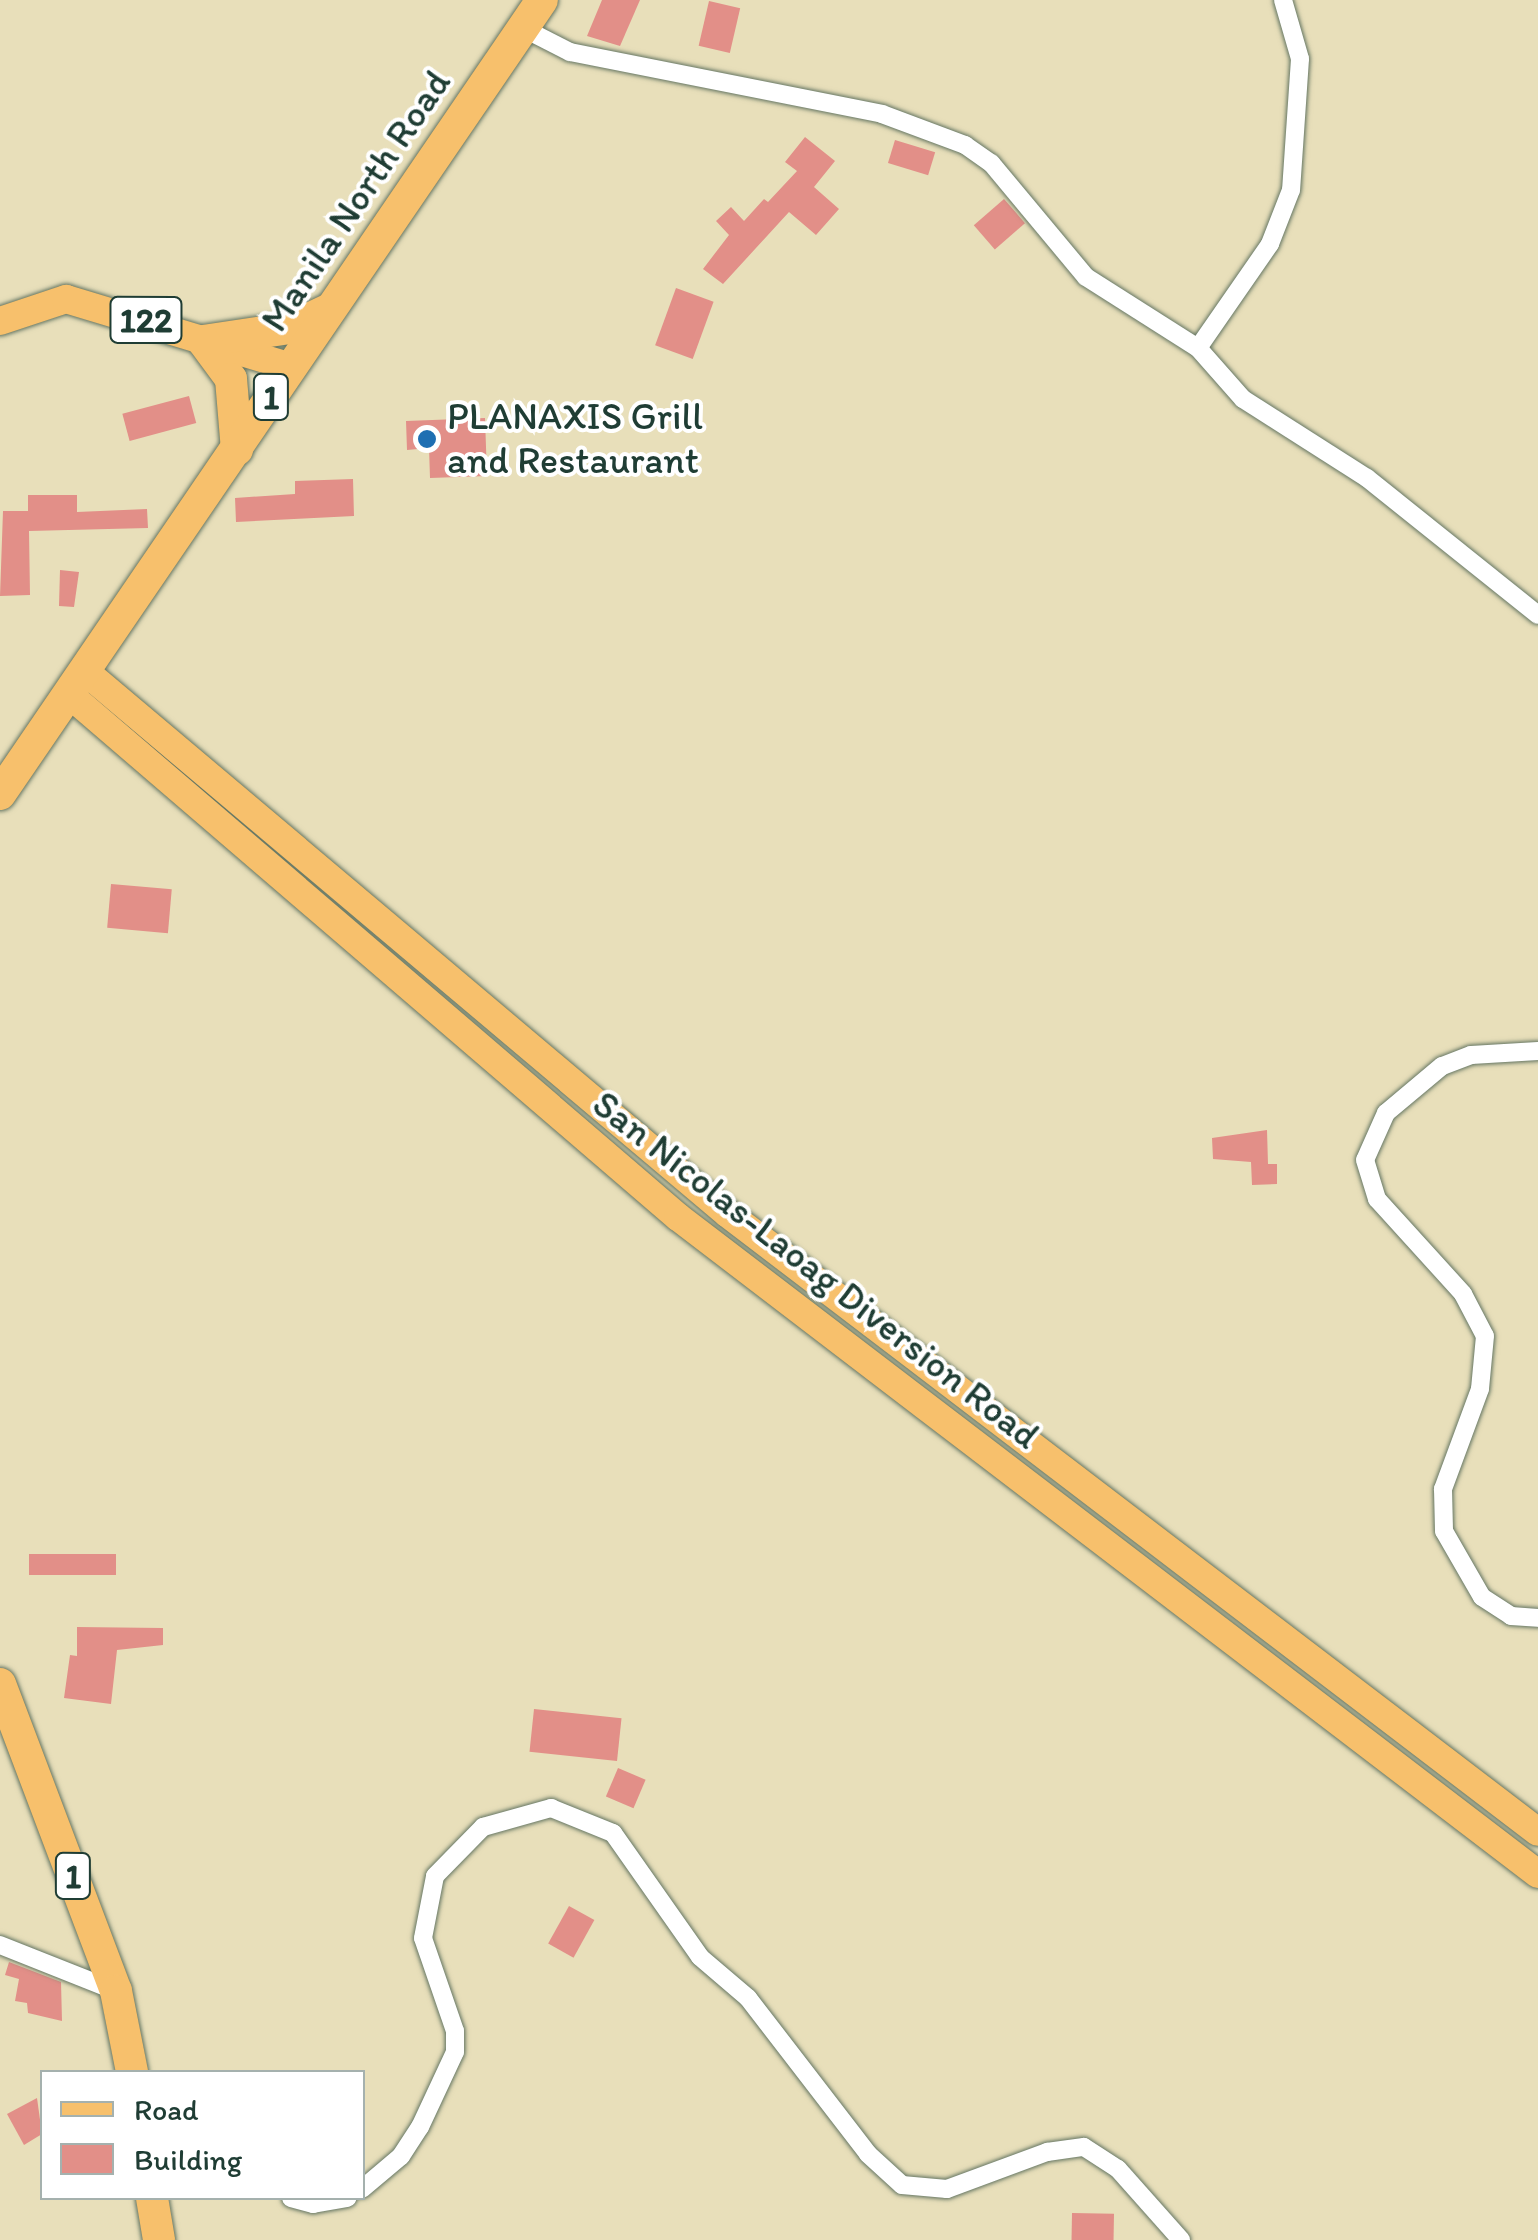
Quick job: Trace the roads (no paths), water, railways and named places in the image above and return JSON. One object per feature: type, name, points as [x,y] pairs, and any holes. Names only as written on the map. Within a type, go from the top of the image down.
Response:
[{"type":"highway","name":"Manila North Road","points":[[0,794],[80,684],[542,0]]},
{"type":"highway","points":[[237,450],[232,379],[203,340],[290,328],[332,308]]},
{"type":"highway","name":"1","points":[[0,1684],[116,1991],[132,2070]]},
{"type":"highway","points":[[152,2200],[159,2240]]},
{"type":"main road","name":"122","points":[[0,321],[66,299],[291,367]]},
{"type":"main road","name":"San Nicolas-Laoag Diversion Road","points":[[80,684],[728,1213],[1538,1832]]},
{"type":"main road","name":"San Nicolas-Laoag Diversion Road","points":[[80,684],[678,1217],[1538,1874]]},
{"type":"street","points":[[1198,348],[1270,244],[1291,190],[1300,59],[1283,0]]},
{"type":"street","points":[[522,28],[570,52],[882,114],[966,145],[992,163],[1086,276],[1198,348],[1244,399],[1367,478],[1538,615]]},
{"type":"street","points":[[1538,1051],[1471,1055],[1442,1066],[1386,1113],[1365,1160],[1377,1199],[1463,1294],[1485,1336],[1476,1405],[1442,1489],[1444,1532],[1482,1597],[1511,1616],[1538,1618]]},
{"type":"street","points":[[365,2186],[400,2156],[420,2127],[455,2052],[455,2031],[423,1938],[435,1876],[483,1827],[551,1808],[613,1833],[700,1957],[748,1998],[868,2154],[902,2184],[946,2188],[1047,2152],[1084,2147],[1118,2169],[1181,2240]]},
{"type":"street","points":[[0,1945],[116,1991]]},
{"type":"street","points":[[299,2200],[314,2204],[336,2200]]},
{"type":"place","name":"PLANAXIS Grill and Restaurant","points":[[427,439]]}]
